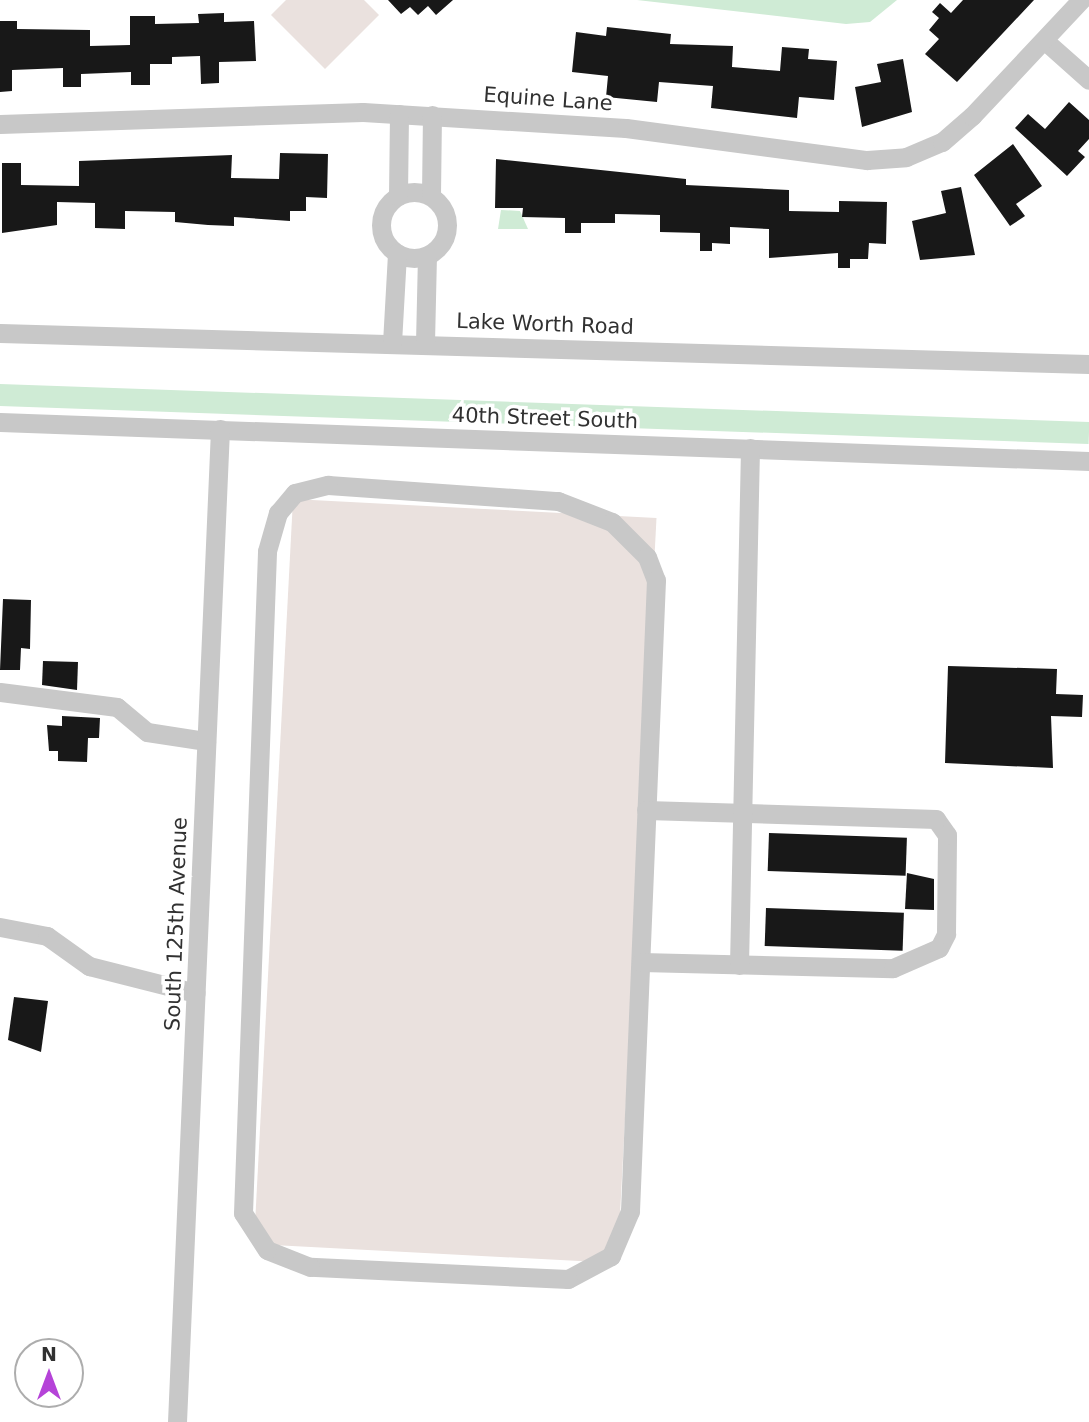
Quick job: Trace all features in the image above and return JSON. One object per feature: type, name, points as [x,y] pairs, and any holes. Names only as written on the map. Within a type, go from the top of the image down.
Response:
[{"type":"street","name":"Equine Lane","points":[[0,124],[432,115],[626,128],[867,160],[906,157],[942,142],[1081,0]]},
{"type":"street","points":[[1044,40],[1089,80]]},
{"type":"street","points":[[392,343],[397,253],[381,224],[398,196],[399,114]]},
{"type":"street","points":[[397,253],[427,256],[443,242],[448,221],[431,195],[432,115]]},
{"type":"street","points":[[398,196],[431,195]]},
{"type":"street","points":[[425,343],[427,256]]},
{"type":"street","points":[[397,277],[427,277]]},
{"type":"street","name":"Lake Worth Road","points":[[0,332],[1089,364]]},
{"type":"street","name":"40th Street South","points":[[0,422],[1089,461]]},
{"type":"street","name":"South 125th Avenue","points":[[177,1422],[220,429]]},
{"type":"street","points":[[739,965],[750,448]]},
{"type":"street","points":[[328,485],[558,501],[612,522],[633,540],[656,580],[646,810],[630,1211],[611,1256],[568,1279],[310,1267],[267,1250],[252,1234],[240,1182],[267,551],[278,513],[295,493],[328,485]]},
{"type":"street","points":[[0,692],[117,707],[148,732],[206,741]]},
{"type":"street","points":[[640,962],[893,968],[939,948],[946,934],[947,835],[936,819],[646,810]]},
{"type":"street","points":[[0,927],[47,936],[89,966],[196,993]]},
{"type":"shaded area","points":[[286,0],[364,0],[379,15],[325,69],[271,15]]},
{"type":"shaded area","points":[[637,0],[897,0],[870,22],[846,24]]},
{"type":"shaded area","points":[[501,210],[520,211],[528,229],[498,229]]},
{"type":"shaded area","points":[[0,384],[1089,422],[1089,444],[0,406]]},
{"type":"shaded area","points":[[293,499],[657,518],[617,1263],[254,1244]]},
{"type":"building","points":[[388,0],[453,0],[436,15],[428,6],[418,15],[410,7],[401,14]]},
{"type":"building","points":[[963,0],[1034,0],[957,82],[925,54],[939,39],[929,30],[939,18],[932,12],[940,3],[951,13]]},
{"type":"building","points":[[224,13],[224,22],[254,21],[256,61],[219,62],[219,83],[201,84],[200,56],[172,57],[172,64],[150,64],[150,85],[131,85],[131,72],[81,74],[81,87],[63,87],[63,68],[12,70],[12,91],[0,92],[0,21],[17,21],[17,29],[90,30],[90,46],[130,45],[130,16],[155,16],[155,24],[199,23],[198,14]]},
{"type":"building","points":[[607,27],[671,34],[670,44],[733,46],[732,67],[780,71],[782,47],[809,49],[808,59],[837,61],[834,100],[799,97],[797,118],[711,108],[713,86],[659,82],[657,102],[606,97],[608,76],[572,72],[576,32],[606,36]]},
{"type":"building","points":[[903,59],[912,112],[862,127],[855,87],[881,82],[877,64]]},
{"type":"building","points":[[1069,102],[1089,120],[1089,139],[1078,151],[1085,157],[1067,176],[1015,128],[1028,114],[1045,129]]},
{"type":"building","points":[[1013,144],[1042,186],[1016,204],[1025,216],[1010,226],[974,175]]},
{"type":"building","points":[[280,153],[328,154],[327,198],[306,197],[306,211],[290,211],[290,221],[234,217],[234,226],[208,225],[175,222],[175,212],[125,211],[125,229],[95,228],[95,203],[57,202],[57,225],[2,233],[2,163],[21,163],[21,185],[79,186],[79,161],[232,155],[231,178],[279,179]]},
{"type":"building","points":[[496,159],[686,179],[686,185],[789,190],[789,211],[839,212],[839,201],[887,202],[886,244],[869,243],[868,259],[850,259],[850,268],[838,268],[838,253],[769,258],[769,229],[730,227],[730,244],[712,243],[712,251],[700,251],[700,233],[660,232],[660,215],[615,214],[615,223],[581,223],[581,233],[565,233],[565,218],[522,217],[523,208],[495,208]]},
{"type":"building","points":[[961,187],[975,255],[920,260],[912,221],[946,213],[941,191]]},
{"type":"building","points":[[3,599],[31,600],[30,649],[21,648],[20,670],[0,670]]},
{"type":"building","points":[[43,661],[78,662],[77,690],[42,685]]},
{"type":"building","points":[[948,666],[1057,669],[1056,694],[1083,695],[1082,717],[1051,716],[1053,768],[945,763]]},
{"type":"building","points":[[62,716],[100,718],[99,738],[88,738],[87,762],[58,761],[58,751],[49,751],[47,725],[62,726]]},
{"type":"building","points":[[769,833],[907,838],[906,876],[768,871]]},
{"type":"building","points":[[907,873],[934,879],[934,910],[905,909]]},
{"type":"building","points":[[766,908],[904,913],[903,951],[765,946]]},
{"type":"building","points":[[14,997],[48,1001],[41,1052],[8,1040]]}]
